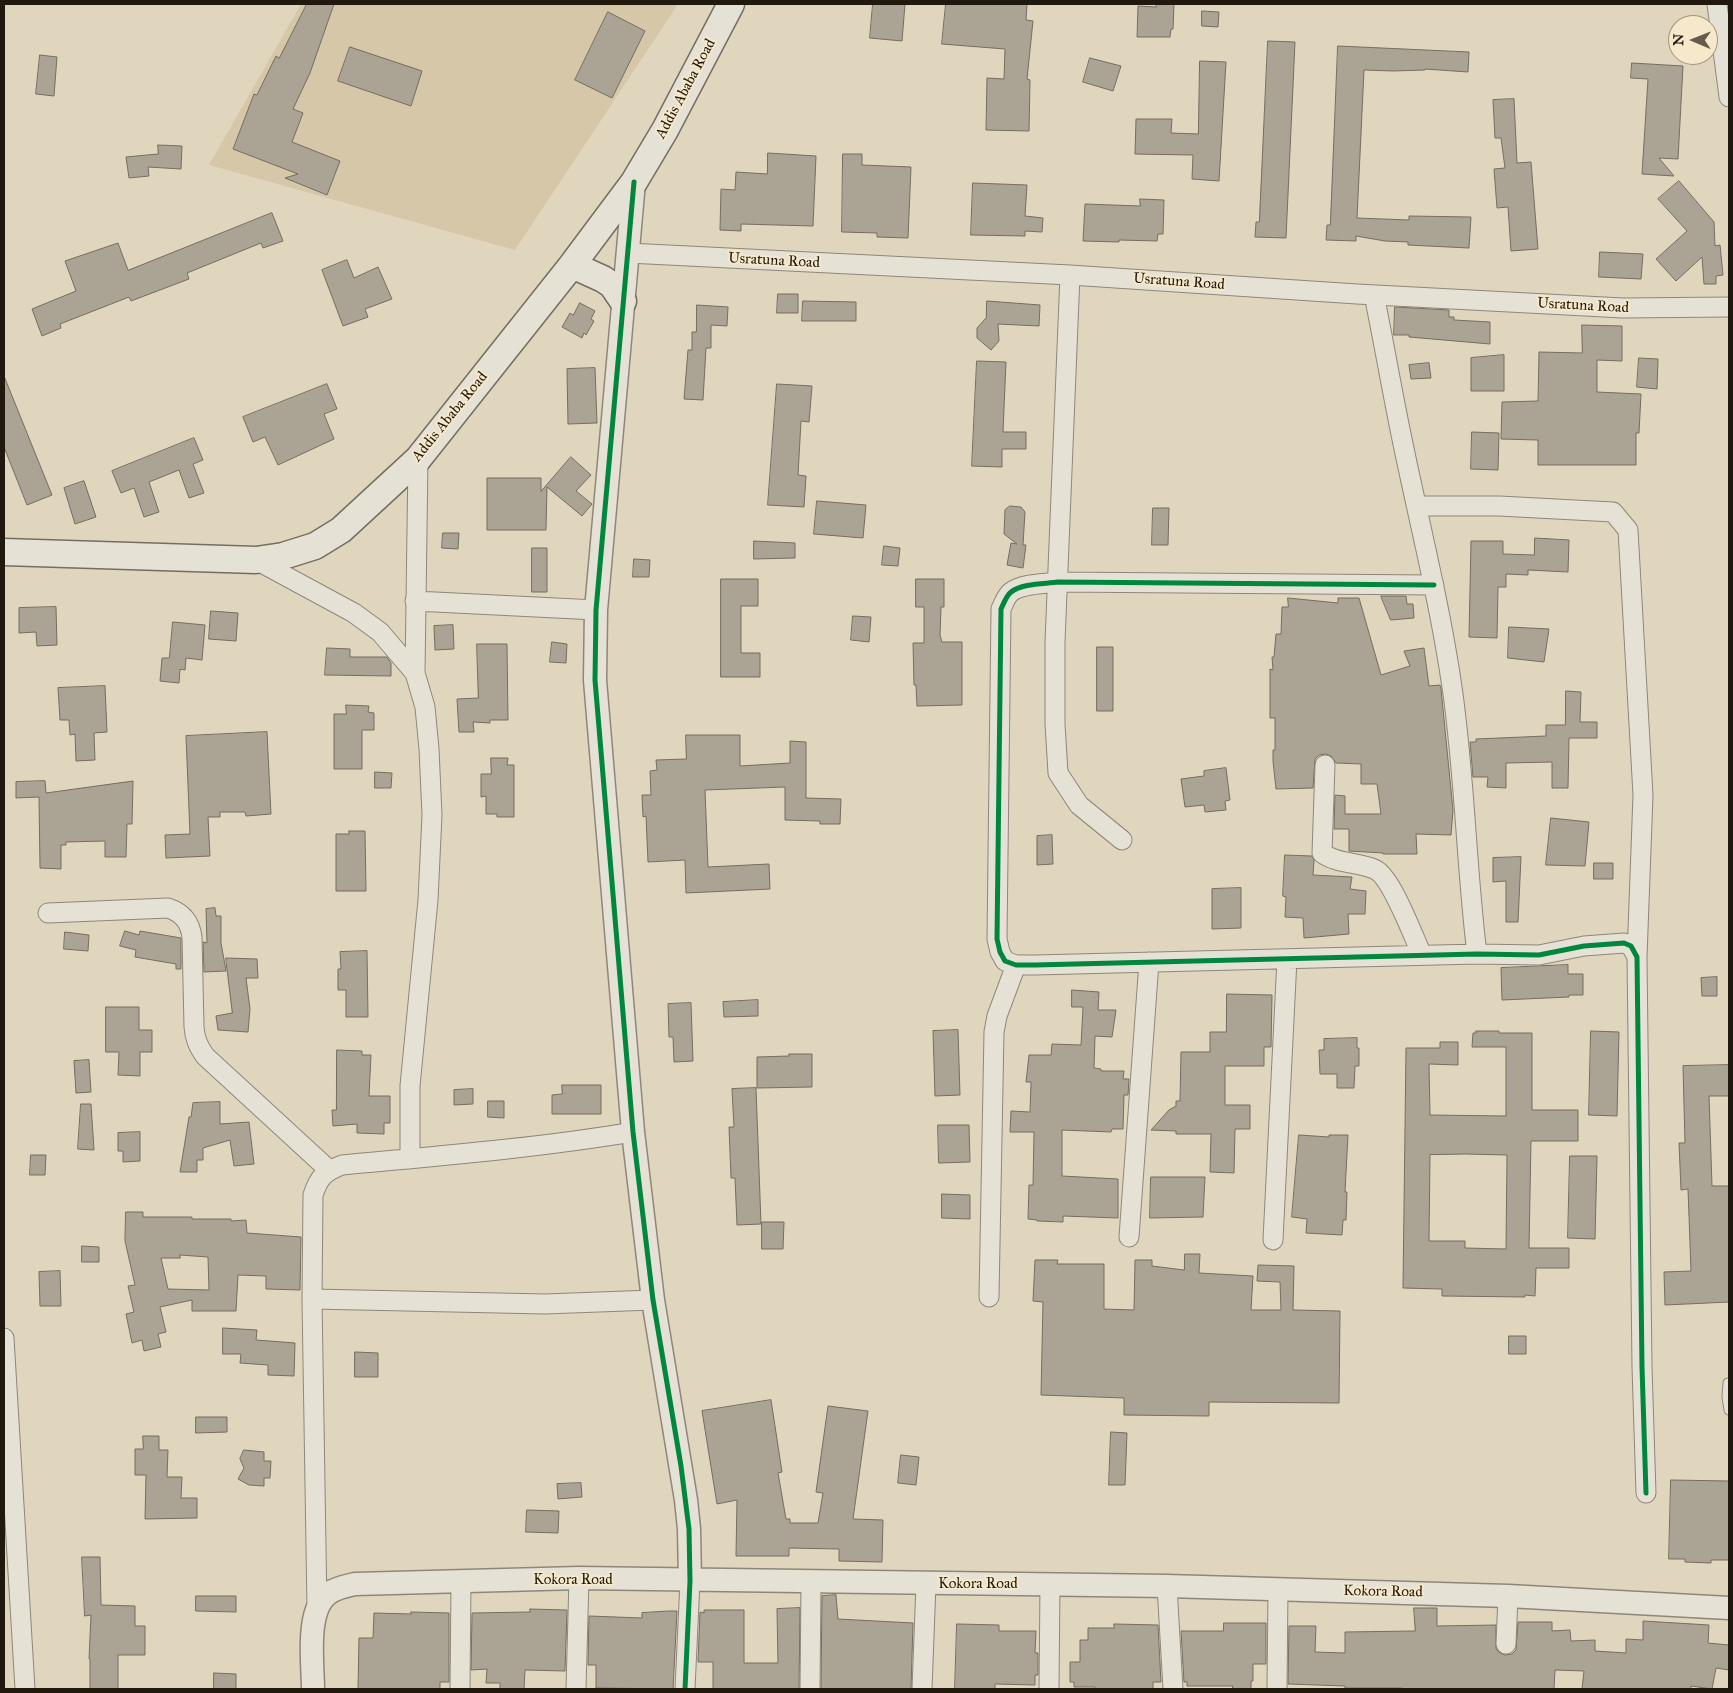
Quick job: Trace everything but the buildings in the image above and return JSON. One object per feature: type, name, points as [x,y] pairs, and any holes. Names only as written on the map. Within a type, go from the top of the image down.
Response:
[{"type":"main road","name":"Addis Ababa Road","points":[[4,552],[256,560],[283,556],[315,546],[341,530],[418,458],[572,265],[634,182],[665,130],[731,4]]},
{"type":"main road","points":[[572,265],[612,285],[623,301]]},
{"type":"street","points":[[1717,4],[1727,53],[1729,97]]},
{"type":"street","points":[[634,182],[596,610],[595,680],[633,1132],[653,1300],[686,1500],[689,1529],[690,1581],[686,1689]]},
{"type":"street","name":"Usratuna Road","points":[[628,254],[1070,275],[1374,295],[1623,308],[1729,307]]},
{"type":"street","points":[[1070,275],[1055,642],[1055,724],[1058,773],[1079,805],[1122,840]]},
{"type":"street","points":[[1374,295],[1402,440],[1434,585],[1452,687],[1461,760],[1477,954]]},
{"type":"street","points":[[410,1159],[410,1086],[428,900],[432,815],[429,749],[424,707],[415,673],[418,458]]},
{"type":"street","points":[[1416,506],[1499,506],[1613,512],[1628,530],[1643,795],[1637,958],[1642,1366],[1646,1493]]},
{"type":"street","points":[[256,560],[368,622],[393,646],[415,673]]},
{"type":"street","points":[[1434,585],[1058,582],[1024,587],[1012,591],[1001,609],[997,939],[1000,952],[1005,961],[1016,965],[1477,954],[1538,956],[1584,946],[1624,943],[1631,946],[1637,958]]},
{"type":"street","points":[[415,601],[596,610]]},
{"type":"street","points":[[1325,765],[1322,853],[1344,862],[1376,869],[1383,875],[1393,891],[1422,955]]},
{"type":"street","points":[[48,913],[168,908],[184,916],[191,927],[194,1027],[195,1039],[199,1048],[205,1056],[329,1170]]},
{"type":"street","points":[[1273,1240],[1287,959]]},
{"type":"street","points":[[1129,1237],[1149,962]]},
{"type":"street","points":[[989,1297],[994,1032],[1016,965]]},
{"type":"street","points":[[313,1689],[313,1626],[317,1609],[312,1299],[313,1195],[318,1180],[329,1170],[342,1165],[574,1142],[633,1132]]},
{"type":"street","points":[[312,1299],[544,1304],[653,1300]]},
{"type":"street","points":[[4,1338],[25,1689]]},
{"type":"street","points":[[576,1689],[579,1578]]},
{"type":"street","name":"Kokora Road","points":[[317,1609],[328,1593],[354,1584],[579,1578],[1167,1586],[1508,1596],[1729,1608]]},
{"type":"street","points":[[460,1689],[461,1582]]},
{"type":"street","points":[[810,1689],[811,1582]]},
{"type":"street","points":[[922,1689],[926,1584]]},
{"type":"street","points":[[1049,1689],[1050,1584]]},
{"type":"street","points":[[1167,1586],[1173,1689]]},
{"type":"street","points":[[1277,1689],[1278,1589]]},
{"type":"street","points":[[1506,1644],[1508,1596]]},
{"type":"lane","points":[[1728,1383],[1727,1397],[1729,1410]]},
{"type":"shaded area","points":[[301,4],[678,4],[515,250],[209,165]]},
{"type":"cycle path","points":[[634,182],[596,610],[595,680],[633,1132],[653,1300],[681,1466],[689,1529],[690,1581],[685,1689]]},
{"type":"cycle path","points":[[1434,585],[1058,582],[1027,585],[1011,592],[1001,609],[997,939],[1000,952],[1005,961],[1016,965],[1035,965],[1477,954],[1539,955],[1584,946],[1624,943],[1631,946],[1637,957],[1642,1367],[1646,1493]]}]
